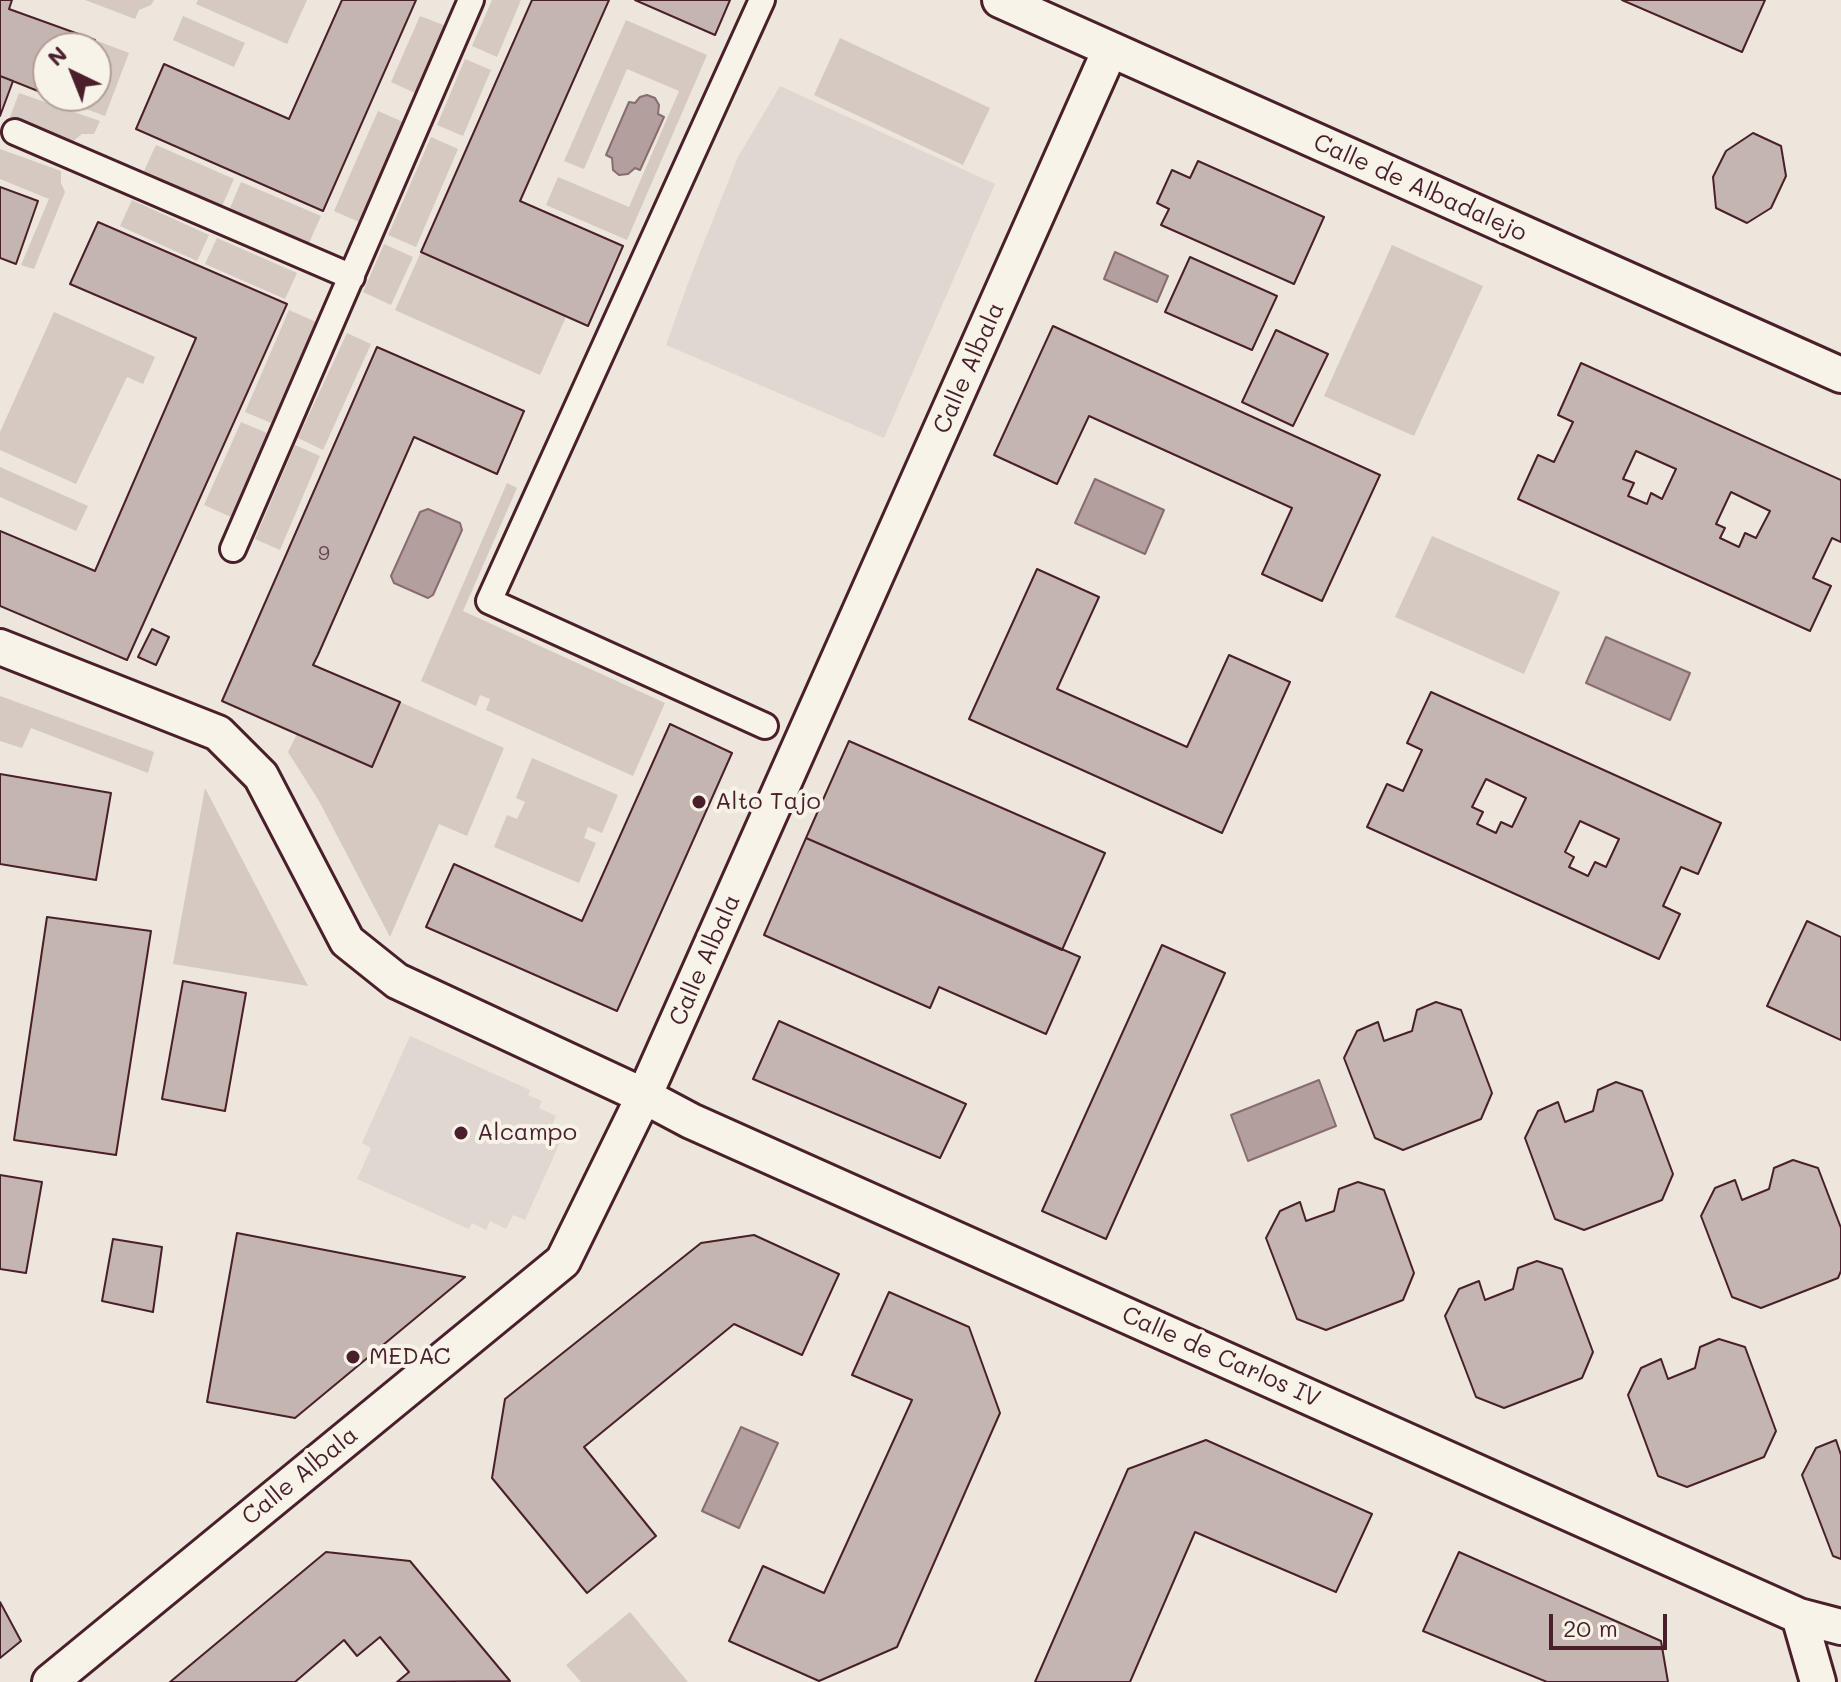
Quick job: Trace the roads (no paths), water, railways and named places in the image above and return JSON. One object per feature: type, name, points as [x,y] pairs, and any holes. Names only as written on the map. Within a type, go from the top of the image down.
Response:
[{"type":"street","points":[[233,549],[471,0]]},
{"type":"street","points":[[762,0],[489,601],[765,726]]},
{"type":"street","name":"Calle de Albadalejo","points":[[1000,0],[1841,375]]},
{"type":"street","name":"Calle Albala","points":[[50,1682],[563,1261],[644,1096],[1110,50]]},
{"type":"street","points":[[15,132],[352,277]]},
{"type":"street","name":"Calle de Carlos IV","points":[[0,647],[218,733],[261,776],[347,941],[397,981],[706,1127],[1799,1616],[1841,1627]]},
{"type":"street","points":[[1799,1616],[1818,1682]]},
{"type":"place","name":"Alto Tajo","points":[[699,802]]},
{"type":"place","name":"Alcampo","points":[[461,1133]]},
{"type":"place","name":"MEDAC","points":[[353,1357]]}]
